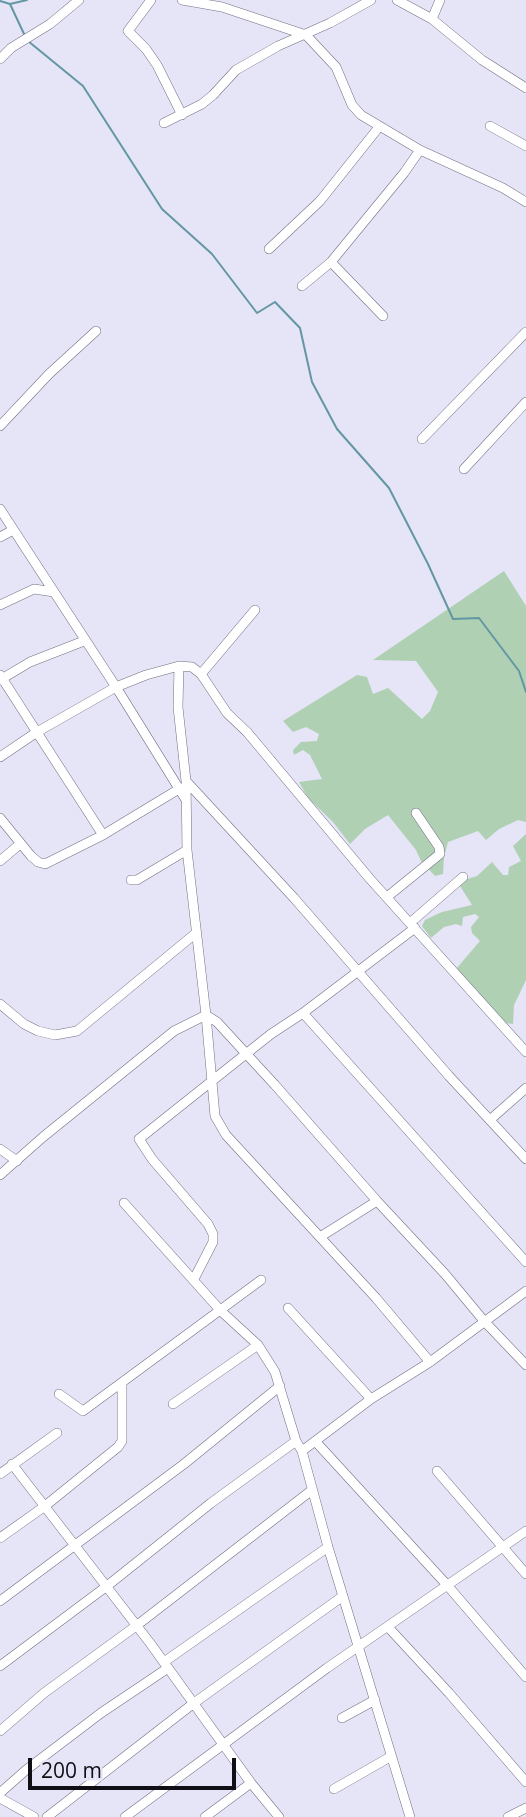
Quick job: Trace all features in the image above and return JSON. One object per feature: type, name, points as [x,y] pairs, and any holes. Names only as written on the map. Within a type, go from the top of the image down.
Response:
[{"type":"street","points":[[0,59],[11,48],[50,24],[79,0]]},
{"type":"street","points":[[151,0],[128,31],[158,65],[182,115]]},
{"type":"street","points":[[182,0],[222,7],[306,35],[336,66],[352,105],[361,115],[420,150],[503,188],[526,202]]},
{"type":"street","points":[[164,123],[213,95],[236,70],[371,0]]},
{"type":"street","points":[[397,0],[432,19],[482,60],[526,88]]},
{"type":"street","points":[[432,19],[440,0]]},
{"type":"street","points":[[491,126],[526,146]]},
{"type":"street","points":[[269,249],[320,201],[379,127]]},
{"type":"street","points":[[302,286],[331,262],[420,150]]},
{"type":"street","points":[[331,262],[383,316]]},
{"type":"street","points":[[0,426],[49,374],[96,331]]},
{"type":"street","points":[[422,439],[526,332]]},
{"type":"street","points":[[464,469],[526,402]]},
{"type":"street","points":[[0,509],[84,641],[183,785],[359,971],[449,1076],[526,1159]]},
{"type":"street","points":[[0,537],[13,530]]},
{"type":"street","points":[[0,605],[34,589],[54,592]]},
{"type":"street","points":[[201,674],[255,610]]},
{"type":"street","points":[[84,641],[30,662],[1,678],[103,835]]},
{"type":"street","points":[[179,666],[178,723],[183,785],[187,801],[187,850],[215,1116],[226,1135],[430,1362]]},
{"type":"street","points":[[0,757],[37,732],[116,687],[179,666],[191,667],[201,674],[227,713],[247,732],[387,897],[526,1052]]},
{"type":"street","points":[[0,818],[20,844],[38,862],[45,864],[103,835],[183,785]]},
{"type":"street","points":[[387,897],[440,854],[439,847],[416,813]]},
{"type":"street","points":[[0,860],[20,844]]},
{"type":"street","points":[[131,880],[137,880],[187,850]]},
{"type":"street","points":[[194,1279],[213,1242],[213,1234],[208,1224],[152,1159],[139,1139],[246,1053],[359,971],[463,877]]},
{"type":"street","points":[[0,1004],[24,1024],[38,1031],[55,1035],[77,1031],[196,933]]},
{"type":"street","points":[[303,1013],[526,1262]]},
{"type":"street","points":[[206,1015],[217,1022],[246,1053],[526,1365]]},
{"type":"street","points":[[0,1175],[174,1031],[206,1015]]},
{"type":"street","points":[[491,1119],[526,1088]]},
{"type":"street","points":[[0,1149],[17,1161]]},
{"type":"street","points":[[320,1237],[377,1201]]},
{"type":"street","points":[[124,1203],[222,1311],[258,1345],[275,1372],[296,1441],[302,1451],[328,1547],[410,1817]]},
{"type":"street","points":[[59,1394],[83,1411],[261,1280]]},
{"type":"street","points":[[302,1451],[371,1399],[430,1362],[526,1291]]},
{"type":"street","points":[[288,1308],[371,1399]]},
{"type":"street","points":[[173,1404],[258,1345]]},
{"type":"street","points":[[0,1538],[45,1506],[118,1447],[122,1441],[122,1383]]},
{"type":"street","points":[[0,1601],[76,1546],[280,1386]]},
{"type":"street","points":[[0,1474],[57,1433]]},
{"type":"street","points":[[0,1666],[296,1441]]},
{"type":"street","points":[[316,1442],[447,1585],[526,1677]]},
{"type":"street","points":[[12,1464],[107,1586],[251,1783],[279,1817]]},
{"type":"street","points":[[437,1471],[526,1574]]},
{"type":"street","points":[[0,1731],[44,1693],[136,1626],[312,1490]]},
{"type":"street","points":[[125,1817],[327,1668],[526,1531]]},
{"type":"street","points":[[34,1817],[0,1796],[26,1770],[328,1547]]},
{"type":"street","points":[[47,1817],[194,1703],[343,1596]]},
{"type":"street","points":[[388,1627],[526,1783]]},
{"type":"street","points":[[342,1718],[375,1700]]},
{"type":"street","points":[[334,1789],[390,1757]]},
{"type":"street","points":[[205,1817],[251,1783]]},
{"type":"street","points":[[218,1808],[223,1817]]},
{"type":"street","points":[[508,1817],[526,1808]]},
{"type":"green space","points":[[504,571],[526,606],[526,822],[518,820],[499,829],[486,840],[478,831],[448,842],[443,874],[435,876],[388,815],[365,829],[350,844],[333,822],[308,798],[299,782],[322,779],[310,755],[303,750],[294,755],[293,750],[301,742],[317,741],[319,734],[306,727],[293,732],[283,721],[357,675],[367,677],[373,694],[388,688],[422,719],[430,711],[438,692],[416,661],[373,660]]},
{"type":"green space","points":[[526,834],[526,980],[514,1005],[513,1024],[506,1023],[456,969],[480,941],[472,933],[471,927],[479,917],[475,914],[463,917],[462,926],[456,924],[444,927],[431,938],[422,926],[425,920],[442,912],[472,905],[460,886],[467,879],[477,876],[492,862],[503,875],[508,875],[509,867],[521,861],[513,846]]},
{"type":"waterway","points":[[0,1],[10,4],[27,0]]},
{"type":"waterway","points":[[10,4],[25,36]]},
{"type":"waterway","points":[[28,41],[83,86],[162,209],[212,254],[257,313],[275,302],[300,328],[312,382],[337,429],[389,488],[453,619],[479,618],[519,671],[526,692]]}]
